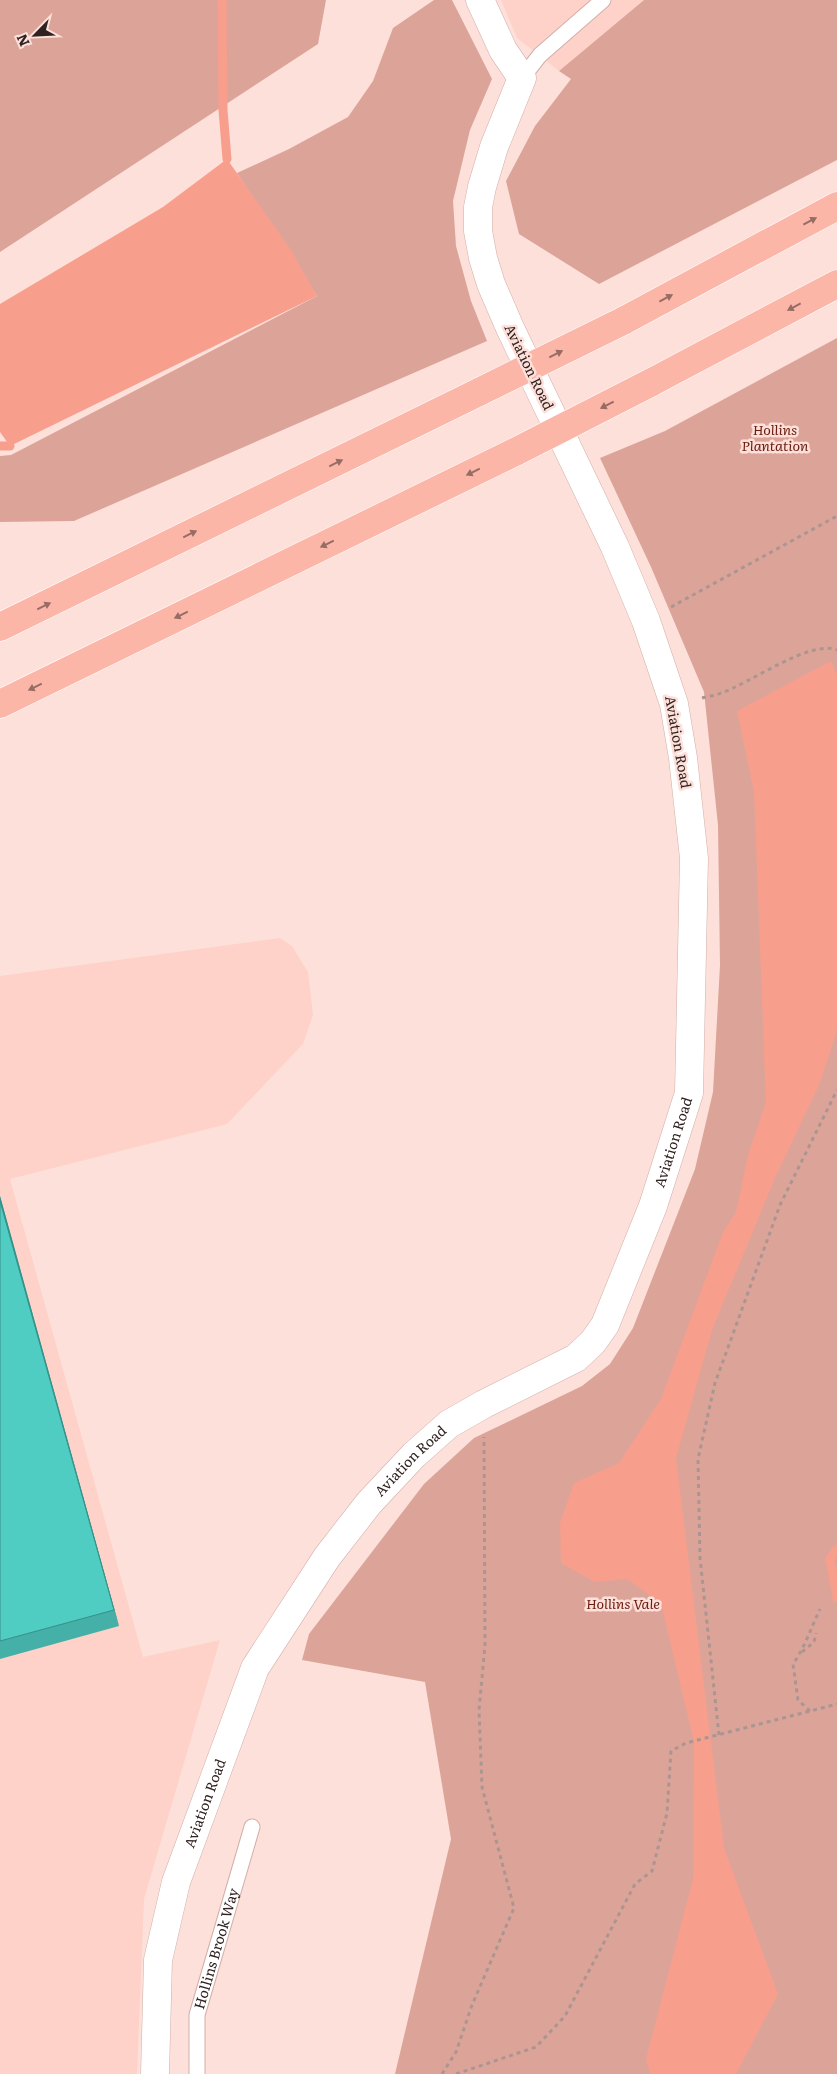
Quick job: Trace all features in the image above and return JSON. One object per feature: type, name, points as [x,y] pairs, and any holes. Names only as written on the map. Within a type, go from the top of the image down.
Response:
[{"type":"highway","points":[[0,627],[623,320],[837,206]]},
{"type":"highway","points":[[0,704],[516,451],[650,383],[837,284]]},
{"type":"street","points":[[480,0],[503,50],[522,78]]},
{"type":"street","name":"Aviation Road","points":[[155,2074],[158,1960],[176,1882],[255,1668],[327,1557],[369,1503],[414,1455],[449,1424],[484,1404],[576,1358],[593,1342],[605,1325],[653,1206],[689,1093],[694,858],[683,758],[674,704],[646,621],[615,547],[510,328],[491,284],[483,258],[478,231],[478,207],[482,186],[494,147],[522,78]]},
{"type":"lane","points":[[522,78],[540,55],[603,0]]},
{"type":"lane","name":"Hollins Brook Way","points":[[197,2074],[198,2015],[252,1827]]},
{"type":"path","points":[[646,621],[837,516]]},
{"type":"path","points":[[674,704],[721,694],[807,651],[832,648],[837,650]]},
{"type":"path","points":[[717,1736],[700,1558],[698,1459],[715,1383],[780,1205],[837,1090]]},
{"type":"path","points":[[442,2074],[456,2052],[472,2005],[514,1908],[482,1786],[479,1710],[485,1645],[484,1404]]},
{"type":"path","points":[[802,1652],[803,1644],[809,1637],[820,1609]]},
{"type":"path","points":[[811,1712],[798,1700],[793,1664],[802,1652],[814,1642],[816,1633]]},
{"type":"path","points":[[456,2074],[536,2048],[565,2016],[635,1884],[652,1871],[667,1813],[670,1751],[686,1743],[837,1704]]},
{"type":"shaded area","points":[[501,0],[644,0],[559,71],[517,38]]},
{"type":"shaded area","points":[[227,159],[291,250],[317,296],[10,446],[0,432],[0,304],[163,207]]},
{"type":"shaded area","points":[[831,661],[837,675],[837,1030],[820,1083],[775,1178],[712,1330],[676,1458],[724,1848],[778,1994],[736,2074],[650,2074],[646,2059],[693,1879],[694,1742],[661,1603],[627,1579],[595,1582],[561,1563],[560,1523],[574,1483],[619,1463],[661,1399],[723,1232],[736,1212],[748,1155],[766,1102],[754,792],[737,711]]},
{"type":"shaded area","points":[[280,938],[292,946],[308,972],[313,1015],[303,1044],[227,1124],[10,1179],[143,1657],[220,1640],[144,1899],[137,2074],[0,2074],[0,976]]},
{"type":"green space","points":[[0,0],[326,0],[318,44],[0,252]]},
{"type":"green space","points":[[434,0],[452,0],[492,79],[470,130],[453,201],[456,246],[471,301],[487,341],[74,521],[0,522],[0,456],[11,455],[317,296],[237,173],[289,149],[348,117],[373,81],[393,28]]},
{"type":"green space","points":[[644,0],[837,0],[837,160],[599,284],[519,234],[506,181],[535,126],[571,79],[559,71]]},
{"type":"green space","name":"Hollins Vale","points":[[837,338],[837,2074],[395,2074],[451,1839],[425,1682],[302,1660],[309,1634],[424,1484],[474,1438],[582,1386],[610,1364],[633,1328],[695,1169],[713,1092],[720,965],[718,825],[704,692],[651,567],[600,458],[665,431]]},
{"type":"building","points":[[0,1201],[114,1610],[0,1641]]},
{"type":"waterway","points":[[222,0],[223,110],[227,159]]},
{"type":"waterway","points":[[0,446],[10,446]]},
{"type":"waterway","points":[[837,1549],[830,1559],[837,1598]]},
{"type":"park label","name":"Hollins Plantation","points":[[775,438]]}]
